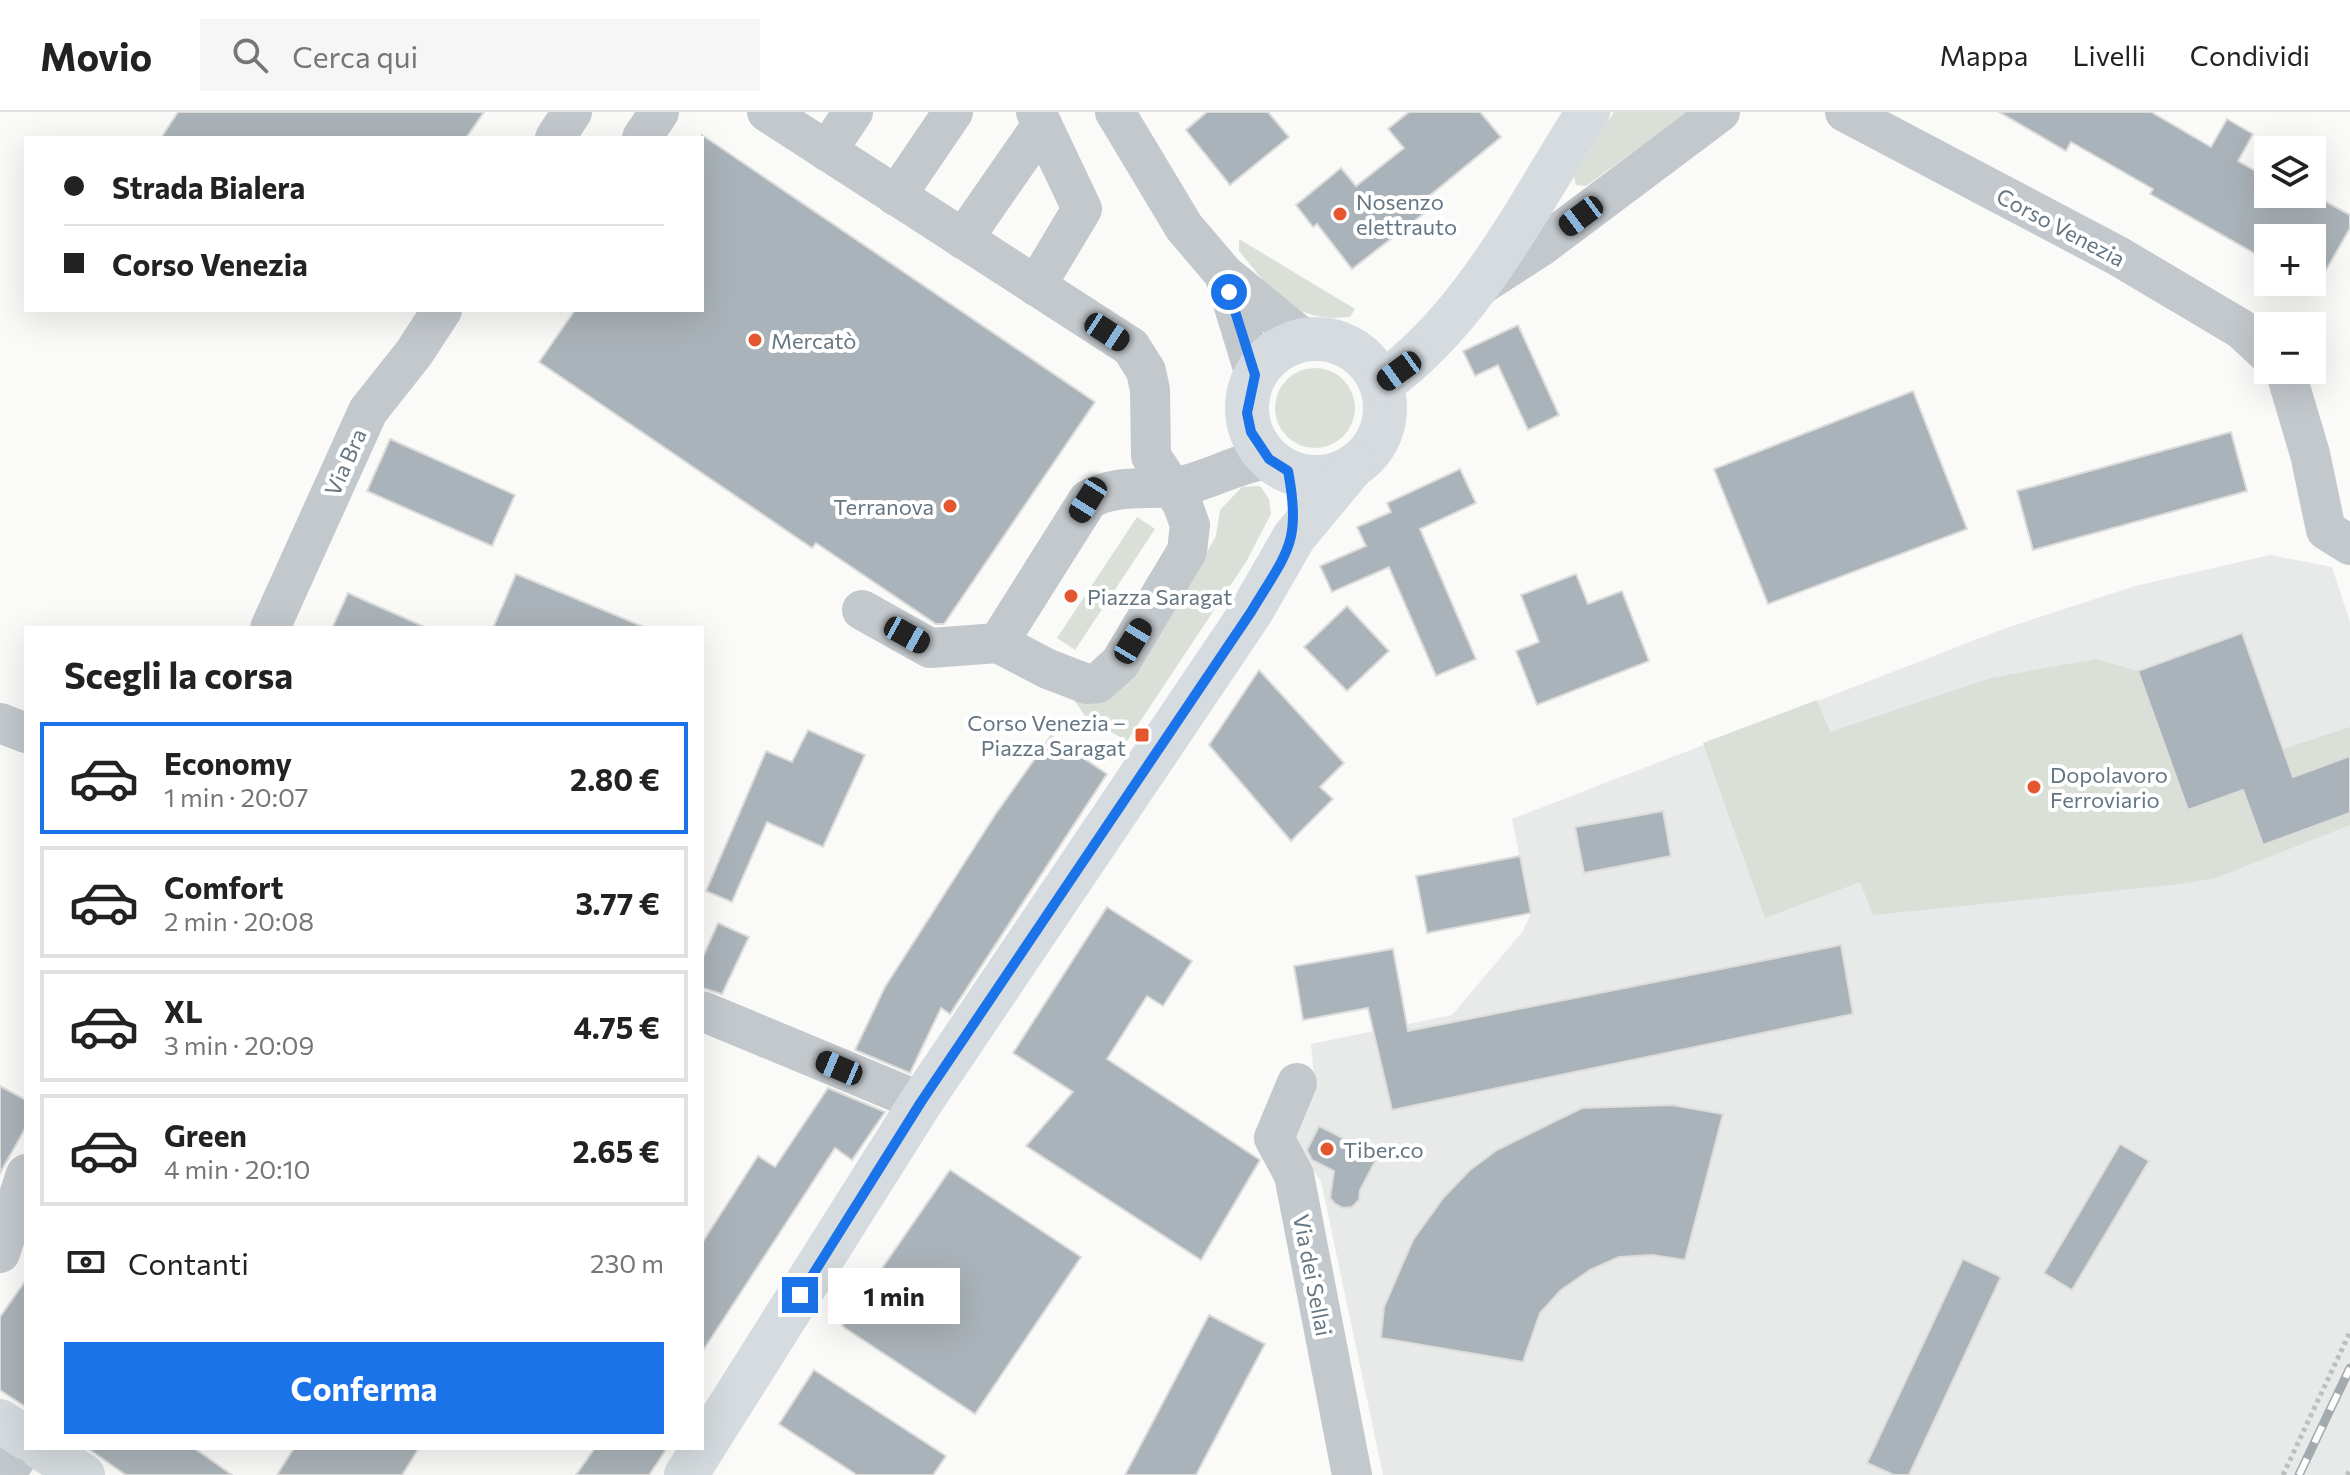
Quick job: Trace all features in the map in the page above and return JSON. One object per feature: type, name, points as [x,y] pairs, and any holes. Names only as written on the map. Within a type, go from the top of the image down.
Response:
[{"type":"main road","points":[[1381,384],[1417,358],[1475,289],[1588,112]]},
{"type":"main road","points":[[704,1446],[921,1102],[1251,612],[1294,537],[1370,450],[1381,430],[1385,407],[1381,384],[1369,364],[1351,349],[1329,340],[1305,340],[1283,348],[1267,359],[1255,375],[1247,413],[1294,501],[1294,537]]},
{"type":"main road","points":[[1269,454],[1320,476],[1353,466]]},
{"type":"main road","points":[[0,1421],[24,1439]]},
{"type":"main road","points":[[44,1450],[83,1475]]},
{"type":"main road","points":[[686,1475],[702,1450]]},
{"type":"street","points":[[556,136],[572,112]]},
{"type":"street","points":[[643,136],[659,112]]},
{"type":"street","points":[[767,112],[1131,347],[1150,390],[1151,456],[1171,485],[1190,525],[1187,551],[1109,677],[1087,684],[998,643],[930,648],[862,610]]},
{"type":"street","points":[[827,151],[853,112]]},
{"type":"street","points":[[896,196],[953,112]]},
{"type":"street","points":[[1115,112],[1159,190],[1224,274],[1305,340]]},
{"type":"street","points":[[1475,289],[1540,247],[1720,112]]},
{"type":"street","name":"Corso Venezia","points":[[1845,112],[2118,256],[2241,329],[2254,341]]},
{"type":"street","points":[[963,239],[1039,118]]},
{"type":"street","points":[[1036,286],[1082,209],[1039,118]]},
{"type":"street","points":[[1224,274],[1255,375]]},
{"type":"street","name":"Via Bra","points":[[271,626],[368,411],[414,353],[441,312]]},
{"type":"street","points":[[2289,384],[2338,538]]},
{"type":"street","points":[[998,643],[1088,500],[1103,491],[1171,485],[1269,454]]},
{"type":"street","points":[[0,723],[24,732]]},
{"type":"street","points":[[704,1012],[921,1102]]},
{"type":"street","name":"Via dei Sellai","points":[[1297,1083],[1274,1138],[1294,1175],[1352,1475]]},
{"type":"street","points":[[0,1253],[24,1180]]},
{"type":"street","points":[[5,1475],[24,1444]]},
{"type":"path","points":[[2283,1475],[2350,1332]]},
{"type":"shaded area","points":[[1614,112],[1688,112],[1586,186],[1576,185],[1574,176]]},
{"type":"shaded area","points":[[1239,239],[1355,309],[1350,317],[1313,315],[1285,301],[1239,251]]},
{"type":"shaded area","points":[[1315,368],[1330,371],[1343,380],[1352,393],[1355,408],[1352,423],[1343,436],[1330,445],[1315,448],[1300,445],[1287,436],[1278,423],[1275,408],[1278,393],[1287,380],[1300,371]]},
{"type":"shaded area","points":[[1260,486],[1269,499],[1271,514],[1246,562],[1127,741],[1087,719],[1070,694],[1200,564],[1216,536],[1220,510],[1242,487]]},
{"type":"shaded area","points":[[1137,517],[1155,529],[1075,650],[1057,638]]},
{"type":"shaded area","points":[[2270,555],[2332,567],[2350,622],[2350,1475],[1383,1475],[1321,1181],[1296,1148],[1295,1128],[1315,1089],[1311,1044],[1452,1015],[1523,931],[1531,913],[1512,819],[2006,628],[2135,586]]},
{"type":"shaded area","name":"Dopolavoro Ferroviario","points":[[2242,633],[2283,749],[2350,727],[2350,825],[2216,878],[2181,884],[1873,915],[1860,882],[1765,918],[1703,743],[1817,700],[1830,732],[1991,678],[2096,659],[2138,671]]},
{"type":"building","points":[[178,112],[484,112],[467,136],[162,136]]},
{"type":"building","points":[[1207,112],[1268,112],[1289,137],[1230,185],[1186,130]]},
{"type":"building","points":[[1409,112],[1480,112],[1501,137],[1417,206],[1423,214],[1352,269],[1317,224],[1313,227],[1296,205],[1341,168],[1356,186],[1404,148],[1388,129]]},
{"type":"building","points":[[1999,112],[2151,112],[2211,147],[2227,119],[2253,134],[2238,161],[2254,170],[2254,208],[2326,208],[2326,202],[2350,215],[2350,228],[2326,270],[2326,224],[2254,224],[2254,253],[2150,194],[2153,189],[2071,142],[2066,151]]},
{"type":"building","name":"Mercatò","points":[[704,136],[1095,402],[944,624],[936,624],[816,543],[812,548],[539,362],[574,312],[704,312]]},
{"type":"building","points":[[1518,325],[1559,415],[1528,430],[1498,365],[1475,376],[1463,351]]},
{"type":"building","points":[[1913,391],[1967,529],[1768,604],[1714,469]]},
{"type":"building","points":[[2231,432],[2247,491],[2033,550],[2017,491]]},
{"type":"building","points":[[390,439],[515,495],[492,546],[367,491]]},
{"type":"building","points":[[1460,469],[1476,503],[1420,529],[1476,659],[1436,676],[1389,567],[1332,592],[1320,566],[1366,546],[1357,527],[1391,512],[1387,503]]},
{"type":"building","points":[[516,574],[642,626],[494,626]]},
{"type":"building","points":[[1576,574],[1588,604],[1622,591],[1649,661],[1537,705],[1516,651],[1539,642],[1521,595]]},
{"type":"building","points":[[348,593],[422,626],[333,626]]},
{"type":"building","points":[[1347,606],[1389,651],[1347,691],[1304,647]]},
{"type":"building","points":[[2242,633],[2293,777],[2350,756],[2350,813],[2263,845],[2243,790],[2188,810],[2138,671]]},
{"type":"building","points":[[1259,670],[1344,763],[1320,787],[1333,799],[1291,841],[1209,745]]},
{"type":"building","points":[[808,730],[865,755],[823,847],[767,822],[732,902],[706,891],[766,751],[792,762]]},
{"type":"building","points":[[1051,736],[1107,774],[950,1014],[941,1008],[910,1073],[855,1050],[885,987],[995,815]]},
{"type":"building","points":[[1663,811],[1671,856],[1584,873],[1575,827]]},
{"type":"building","points":[[1520,856],[1531,913],[1427,933],[1416,876]]},
{"type":"building","points":[[1107,907],[1192,961],[1163,1006],[1147,996],[1107,1059],[1260,1160],[1201,1260],[1026,1146],[1073,1092],[1013,1053]]},
{"type":"building","points":[[718,923],[749,937],[722,994],[704,989],[704,954]]},
{"type":"building","points":[[1841,945],[1853,1014],[1392,1110],[1368,1008],[1303,1020],[1294,966],[1393,949],[1408,1031]]},
{"type":"building","points":[[0,1086],[24,1099],[24,1131],[0,1173]]},
{"type":"building","points":[[828,1088],[885,1112],[852,1160],[835,1148],[704,1349],[704,1240],[758,1156],[775,1167]]},
{"type":"building","points":[[1672,1105],[1723,1114],[1685,1260],[1652,1255],[1619,1257],[1590,1270],[1561,1290],[1540,1313],[1523,1362],[1381,1338],[1384,1307],[1413,1240],[1444,1197],[1470,1170],[1497,1150],[1582,1108]]},
{"type":"building","points":[[1319,1126],[1378,1156],[1360,1190],[1359,1200],[1352,1207],[1343,1208],[1330,1198],[1334,1171],[1312,1160],[1307,1150]]},
{"type":"building","points":[[2120,1144],[2149,1161],[2072,1290],[2044,1273]]},
{"type":"building","points":[[950,1170],[1081,1257],[975,1414],[842,1326]]},
{"type":"building","points":[[1963,1259],[2001,1277],[1909,1475],[1894,1475],[1867,1463]]},
{"type":"building","points":[[24,1283],[24,1406],[0,1390],[0,1317]]},
{"type":"building","points":[[1209,1315],[1265,1344],[1196,1475],[1125,1475]]},
{"type":"building","points":[[814,1370],[946,1456],[933,1475],[857,1475],[779,1424]]},
{"type":"building","points":[[90,1450],[197,1450],[232,1475],[126,1475]]},
{"type":"building","points":[[293,1450],[418,1450],[402,1475],[277,1475]]},
{"type":"building","points":[[594,1450],[666,1450],[649,1475],[576,1475]]},
{"type":"railway","points":[[2299,1475],[2350,1368]]},
{"type":"place","name":"Nosenzo elettrauto","points":[[1340,214]]},
{"type":"place","name":"Mercatò","points":[[755,340]]},
{"type":"place","name":"Terranova","points":[[950,506]]},
{"type":"place","name":"Piazza Saragat","points":[[1071,596]]},
{"type":"place","name":"Corso Venezia – Piazza Saragat","points":[[1142,735]]},
{"type":"place","name":"Dopolavoro Ferroviario","points":[[2034,787]]},
{"type":"place","name":"Tiber.co","points":[[1327,1149]]},
{"type":"route","points":[[800,1295],[921,1102],[1251,612],[1294,537],[1294,501],[1288,471],[1269,459],[1251,432],[1247,413],[1248,394],[1255,375],[1229,292]]}]
